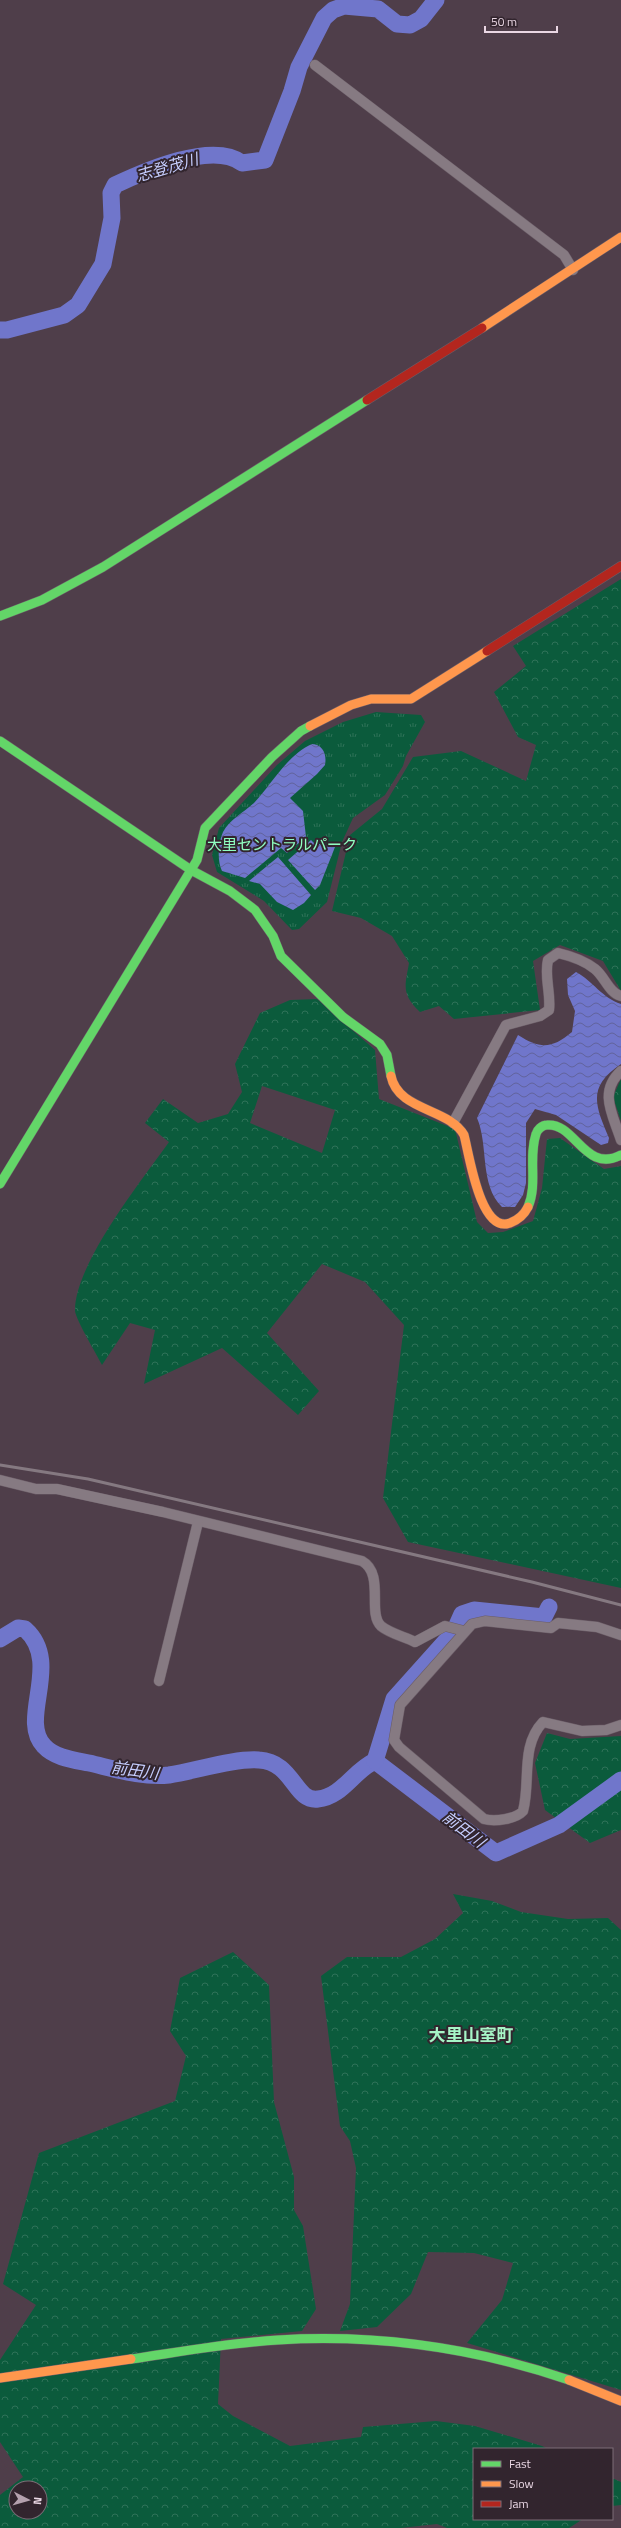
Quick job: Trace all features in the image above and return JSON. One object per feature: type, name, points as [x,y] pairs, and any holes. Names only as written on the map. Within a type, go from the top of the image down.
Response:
[{"type":"street","points":[[315,65],[564,256],[573,270]]},
{"type":"street","points":[[0,616],[42,600],[103,567],[573,270],[621,237]]},
{"type":"street","points":[[0,1184],[197,860],[205,828],[272,756],[301,731],[351,704],[370,699],[411,699],[621,566]]},
{"type":"street","points":[[0,741],[191,870],[230,891],[255,910],[272,936],[281,956],[343,1016],[380,1044],[387,1055],[391,1079],[396,1090],[407,1098],[459,1126],[464,1135],[485,1210],[498,1223],[507,1224],[518,1220],[525,1213],[531,1201],[534,1141],[536,1132],[544,1125],[553,1125],[592,1154],[605,1161],[615,1160],[621,1155]]},
{"type":"street","points":[[453,1123],[506,1025],[540,1016],[549,1010],[551,997],[545,971],[548,960],[558,953],[571,956],[596,969],[616,995],[621,996]]},
{"type":"street","points":[[621,1071],[613,1078],[607,1099],[621,1140]]},
{"type":"street","points":[[0,1480],[36,1489],[58,1489],[362,1561],[371,1568],[373,1574],[380,1625],[415,1642],[445,1626],[459,1629]]},
{"type":"street","points":[[159,1680],[198,1522]]},
{"type":"street","points":[[621,1635],[597,1626],[558,1623],[551,1628],[480,1621],[459,1629],[400,1705],[394,1740],[399,1747],[443,1786],[484,1819],[497,1820],[516,1816],[523,1811],[528,1761],[533,1739],[543,1722],[582,1731],[606,1730],[621,1726]]},
{"type":"street","points":[[0,2378],[226,2345],[297,2339],[381,2341],[450,2348],[492,2357],[576,2382],[621,2402]]},
{"type":"green space","points":[[621,579],[621,991],[603,961],[560,945],[533,961],[540,1010],[454,1019],[439,1006],[420,1012],[407,995],[406,978],[409,963],[392,936],[361,918],[332,911],[350,835],[382,809],[413,757],[461,751],[526,781],[536,745],[518,737],[494,692],[526,666],[513,646]]},
{"type":"green space","name":"大里セントラルパーク","points":[[376,712],[421,715],[425,722],[406,756],[403,766],[385,795],[353,818],[342,842],[327,902],[299,929],[292,930],[264,901],[217,872],[212,855],[219,828],[277,765],[305,741],[343,722]]},
{"type":"green space","points":[[317,999],[375,1050],[379,1099],[455,1129],[477,1222],[488,1233],[503,1232],[533,1221],[542,1188],[547,1139],[560,1138],[604,1169],[621,1166],[621,1588],[408,1542],[383,1498],[404,1325],[365,1282],[322,1264],[267,1333],[319,1391],[298,1415],[222,1348],[144,1384],[155,1330],[130,1323],[102,1365],[76,1315],[75,1311],[78,1292],[85,1271],[97,1247],[127,1200],[169,1142],[145,1123],[163,1099],[198,1123],[228,1114],[242,1092],[235,1064],[260,1013],[290,1000]],"holes":[[[262,1086],[335,1110],[322,1153],[250,1123]]]},
{"type":"green space","points":[[621,1079],[621,1121],[613,1097]]},
{"type":"green space","points":[[547,1733],[570,1739],[621,1736],[621,1830],[590,1843],[545,1810],[535,1763]]},
{"type":"green space","points":[[453,1894],[492,1901],[521,1912],[568,1919],[608,1918],[621,1930],[621,2390],[467,2343],[502,2300],[513,2263],[474,2253],[428,2252],[411,2294],[377,2327],[340,2331],[350,2304],[356,2168],[350,2141],[340,2126],[321,1976],[347,1957],[401,1957],[435,1939],[463,1913]]},
{"type":"green space","points":[[233,1952],[269,1985],[274,2102],[294,2177],[294,2210],[303,2226],[316,2309],[302,2331],[221,2339],[218,2404],[233,2416],[290,2446],[361,2437],[363,2427],[436,2421],[475,2426],[542,2446],[546,2448],[473,2448],[473,2520],[581,2520],[569,2528],[447,2528],[437,2524],[401,2528],[0,2528],[0,2495],[8,2489],[8,2520],[48,2520],[48,2480],[19,2480],[23,2477],[0,2442],[0,2360],[36,2305],[3,2284],[39,2153],[175,2101],[186,2056],[170,2031],[180,1978]]},
{"type":"green space","points":[[613,2478],[621,2482],[621,2505],[613,2506]]},
{"type":"water","points":[[312,744],[319,746],[325,754],[325,765],[290,798],[303,811],[306,837],[287,853],[281,848],[245,878],[222,871],[219,862],[219,847],[223,832],[233,820],[254,803],[287,762],[303,749]]},
{"type":"water","points":[[311,840],[314,843],[335,847],[320,885],[315,890],[288,860]]},
{"type":"water","points":[[278,857],[311,895],[304,903],[293,910],[277,902],[260,884],[249,881]]},
{"type":"water","points":[[576,972],[588,980],[608,998],[621,1004],[621,1064],[610,1072],[603,1081],[597,1097],[600,1116],[609,1138],[608,1143],[601,1145],[556,1115],[535,1109],[526,1123],[526,1183],[523,1195],[515,1207],[502,1207],[495,1198],[490,1187],[485,1164],[481,1129],[477,1118],[518,1035],[533,1043],[546,1045],[558,1042],[572,1032],[575,1011],[568,995],[567,979]]},
{"type":"waterway","name":"志登茂川","points":[[0,330],[7,330],[64,315],[78,305],[103,264],[112,218],[111,193],[115,185],[178,160],[214,155],[229,157],[242,163],[265,160],[292,91],[299,67],[324,18],[333,10],[344,6],[378,9],[397,24],[410,25],[421,19],[436,0]]},
{"type":"waterway","name":"前田川","points":[[375,1761],[394,1699],[454,1632],[462,1614],[474,1610],[544,1617],[549,1607]]},
{"type":"waterway","name":"前田川","points":[[0,1639],[18,1628],[25,1629],[36,1643],[40,1658],[41,1674],[35,1721],[37,1735],[48,1750],[59,1756],[71,1759],[129,1772],[159,1776],[238,1761],[259,1760],[271,1762],[280,1767],[298,1789],[310,1798],[318,1799],[334,1793],[361,1770],[375,1761],[496,1853],[559,1825],[621,1780]]},
{"type":"railway","points":[[0,1465],[88,1479],[532,1582],[621,1605]]},
{"type":"traffic: fast","points":[[0,616],[42,600],[103,567],[367,400]]},
{"type":"traffic: fast","points":[[0,1184],[197,860],[205,828],[272,757],[301,731],[310,726]]},
{"type":"traffic: fast","points":[[0,741],[191,870],[230,891],[255,910],[273,936],[281,956],[343,1017],[380,1044],[387,1055],[391,1076]]},
{"type":"traffic: fast","points":[[528,1207],[531,1198],[533,1180],[534,1143],[537,1132],[545,1125],[557,1126],[565,1131],[589,1153],[598,1158],[609,1159],[621,1155]]},
{"type":"traffic: fast","points":[[131,2359],[259,2341],[352,2339],[425,2346],[461,2352],[498,2359],[569,2380]]},
{"type":"traffic: slow","points":[[482,328],[621,237]]},
{"type":"traffic: slow","points":[[310,726],[351,705],[371,699],[411,699],[487,651]]},
{"type":"traffic: slow","points":[[391,1076],[396,1087],[403,1096],[413,1103],[447,1119],[457,1126],[464,1135],[478,1190],[484,1205],[491,1216],[500,1223],[510,1223],[520,1217],[528,1207]]},
{"type":"traffic: slow","points":[[0,2378],[131,2359]]},
{"type":"traffic: slow","points":[[569,2380],[621,2401]]},
{"type":"traffic: jam","points":[[367,400],[482,328]]},
{"type":"traffic: jam","points":[[487,651],[621,566]]},
{"type":"district","name":"大里山室町","points":[[471,2035]]}]
